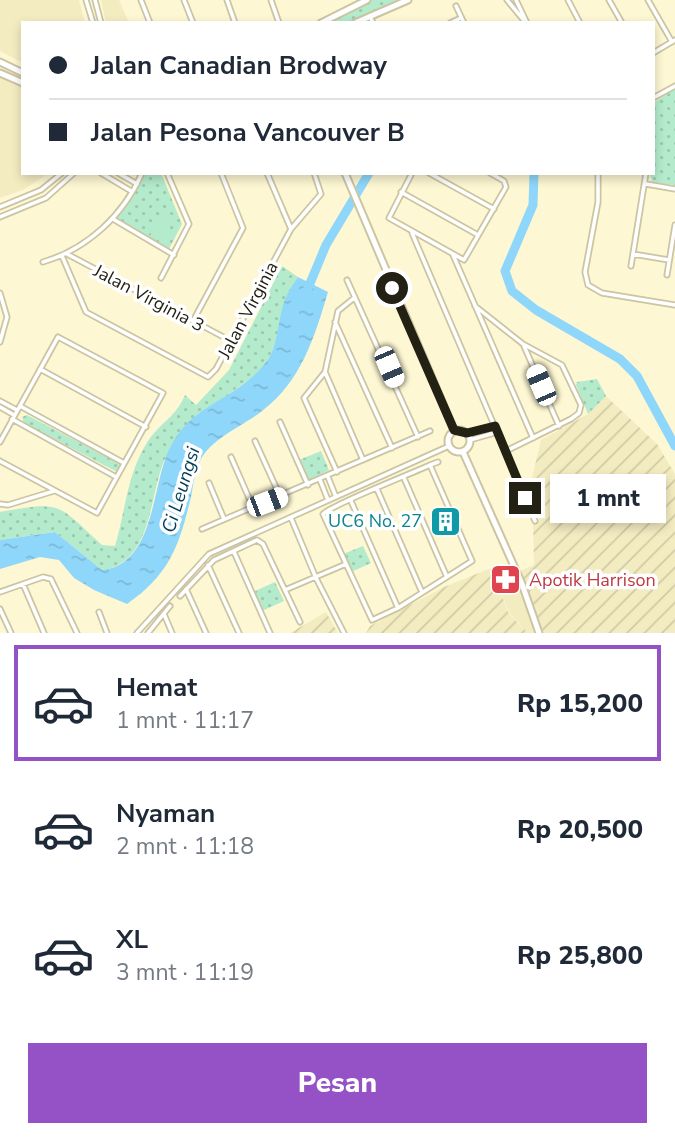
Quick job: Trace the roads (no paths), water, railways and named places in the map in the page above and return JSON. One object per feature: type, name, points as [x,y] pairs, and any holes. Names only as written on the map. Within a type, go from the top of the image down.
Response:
[{"type":"street","points":[[86,0],[92,21]]},
{"type":"street","points":[[95,0],[100,21]]},
{"type":"street","points":[[141,0],[149,21]]},
{"type":"street","points":[[184,0],[192,21]]},
{"type":"street","points":[[226,0],[234,21]]},
{"type":"street","points":[[271,0],[278,21]]},
{"type":"street","points":[[325,21],[367,0]]},
{"type":"street","points":[[372,20],[408,0]]},
{"type":"street","points":[[507,0],[524,21]]},
{"type":"street","points":[[516,0],[525,21]]},
{"type":"street","points":[[568,0],[579,21]]},
{"type":"street","points":[[609,0],[621,21]]},
{"type":"street","points":[[648,0],[673,41],[655,52]]},
{"type":"street","points":[[456,6],[463,20]]},
{"type":"street","points":[[0,62],[21,72]]},
{"type":"street","points":[[0,73],[21,82]]},
{"type":"street","points":[[655,97],[675,86]]},
{"type":"street","points":[[0,208],[41,190],[60,175]]},
{"type":"street","points":[[0,218],[46,198],[72,175]]},
{"type":"street","points":[[104,175],[131,191]]},
{"type":"street","points":[[121,175],[137,184]]},
{"type":"street","points":[[43,262],[67,254],[113,219],[141,175]]},
{"type":"street","points":[[161,278],[189,224],[168,175]]},
{"type":"street","points":[[193,321],[243,228],[222,175]]},
{"type":"street","points":[[268,175],[291,229]]},
{"type":"street","name":"Jalan Virginia","points":[[62,256],[84,311],[203,376],[212,374],[291,229],[321,194],[315,175]]},
{"type":"street","points":[[346,175],[454,430],[469,437],[498,432]]},
{"type":"street","points":[[411,175],[389,218],[453,255],[466,259],[506,185],[493,175]]},
{"type":"street","points":[[433,175],[494,209]]},
{"type":"street","points":[[598,175],[598,202],[585,272],[588,285],[602,293],[675,305]]},
{"type":"street","points":[[631,266],[646,175]]},
{"type":"street","points":[[645,184],[675,189]]},
{"type":"street","points":[[401,192],[479,236]]},
{"type":"street","points":[[113,219],[173,255]]},
{"type":"street","points":[[667,275],[675,225]]},
{"type":"street","points":[[412,233],[535,521]]},
{"type":"street","name":"Jalan Virginia 3","points":[[67,254],[231,341]]},
{"type":"street","points":[[633,254],[669,260]]},
{"type":"street","points":[[453,255],[533,438]]},
{"type":"street","points":[[347,280],[389,367],[418,437]]},
{"type":"street","points":[[0,293],[7,317],[0,342]]},
{"type":"street","points":[[337,472],[304,400],[306,392],[325,372],[335,322],[342,306],[354,298]]},
{"type":"street","points":[[475,306],[523,344],[562,365],[581,405],[579,413],[559,426],[506,451]]},
{"type":"street","points":[[335,322],[392,448]]},
{"type":"street","points":[[0,442],[58,337],[74,343],[163,393],[97,513],[0,461]]},
{"type":"street","points":[[523,344],[559,426]]},
{"type":"street","points":[[40,369],[146,427]]},
{"type":"street","points":[[325,372],[363,460]]},
{"type":"street","points":[[0,401],[124,463]]},
{"type":"street","points":[[0,407],[116,477]]},
{"type":"street","points":[[280,422],[308,485]]},
{"type":"street","points":[[495,426],[469,437],[463,452],[522,584],[539,633]]},
{"type":"street","points":[[454,430],[449,435],[449,446],[453,451],[463,452]]},
{"type":"street","points":[[202,529],[320,481],[429,431]]},
{"type":"street","points":[[255,441],[280,497]]},
{"type":"street","points":[[137,633],[201,560],[449,446]]},
{"type":"street","points":[[231,457],[253,507]]},
{"type":"street","points":[[430,465],[473,558],[470,564],[422,590],[398,608],[372,620],[323,514],[404,478],[430,465],[438,462]]},
{"type":"street","points":[[328,477],[336,497]]},
{"type":"street","points":[[404,478],[446,576]]},
{"type":"street","points":[[320,481],[328,500]]},
{"type":"street","points":[[209,482],[224,520]]},
{"type":"street","points":[[377,489],[422,590]]},
{"type":"street","points":[[0,504],[5,506],[54,491]]},
{"type":"street","points":[[351,501],[398,608]]},
{"type":"street","points":[[290,517],[316,578],[344,633]]},
{"type":"street","points":[[180,596],[208,564],[261,541],[300,622]]},
{"type":"street","points":[[234,551],[270,633]]},
{"type":"street","points":[[208,564],[239,633]]},
{"type":"street","points":[[285,590],[346,565]]},
{"type":"street","points":[[0,592],[43,577],[54,583],[77,633]]},
{"type":"street","points":[[23,584],[44,633]]},
{"type":"street","points":[[186,589],[206,633]]},
{"type":"street","points":[[148,633],[170,606]]},
{"type":"street","points":[[0,609],[11,633]]},
{"type":"street","points":[[99,612],[107,633]]},
{"type":"street","points":[[164,614],[172,633]]},
{"type":"water","points":[[298,277],[328,292],[305,357],[276,399],[219,439],[205,453],[197,469],[187,514],[171,558],[142,593],[127,604],[74,578],[59,560],[40,557],[0,569],[0,540],[55,532],[102,570],[118,565],[131,556],[147,527],[165,460],[174,442],[196,416],[236,390],[263,366],[273,350],[287,295]]},
{"type":"waterway","name":"Ci Leungsi","points":[[306,293],[326,245],[368,175]]},
{"type":"waterway","name":"Ci Leungsi","points":[[534,175],[533,205],[505,271],[512,291],[536,310],[620,359],[637,376],[675,446]]},
{"type":"place","name":"UC6 No. 27","points":[[445,521]]},
{"type":"place","name":"Apotik Harrison","points":[[506,580]]}]
